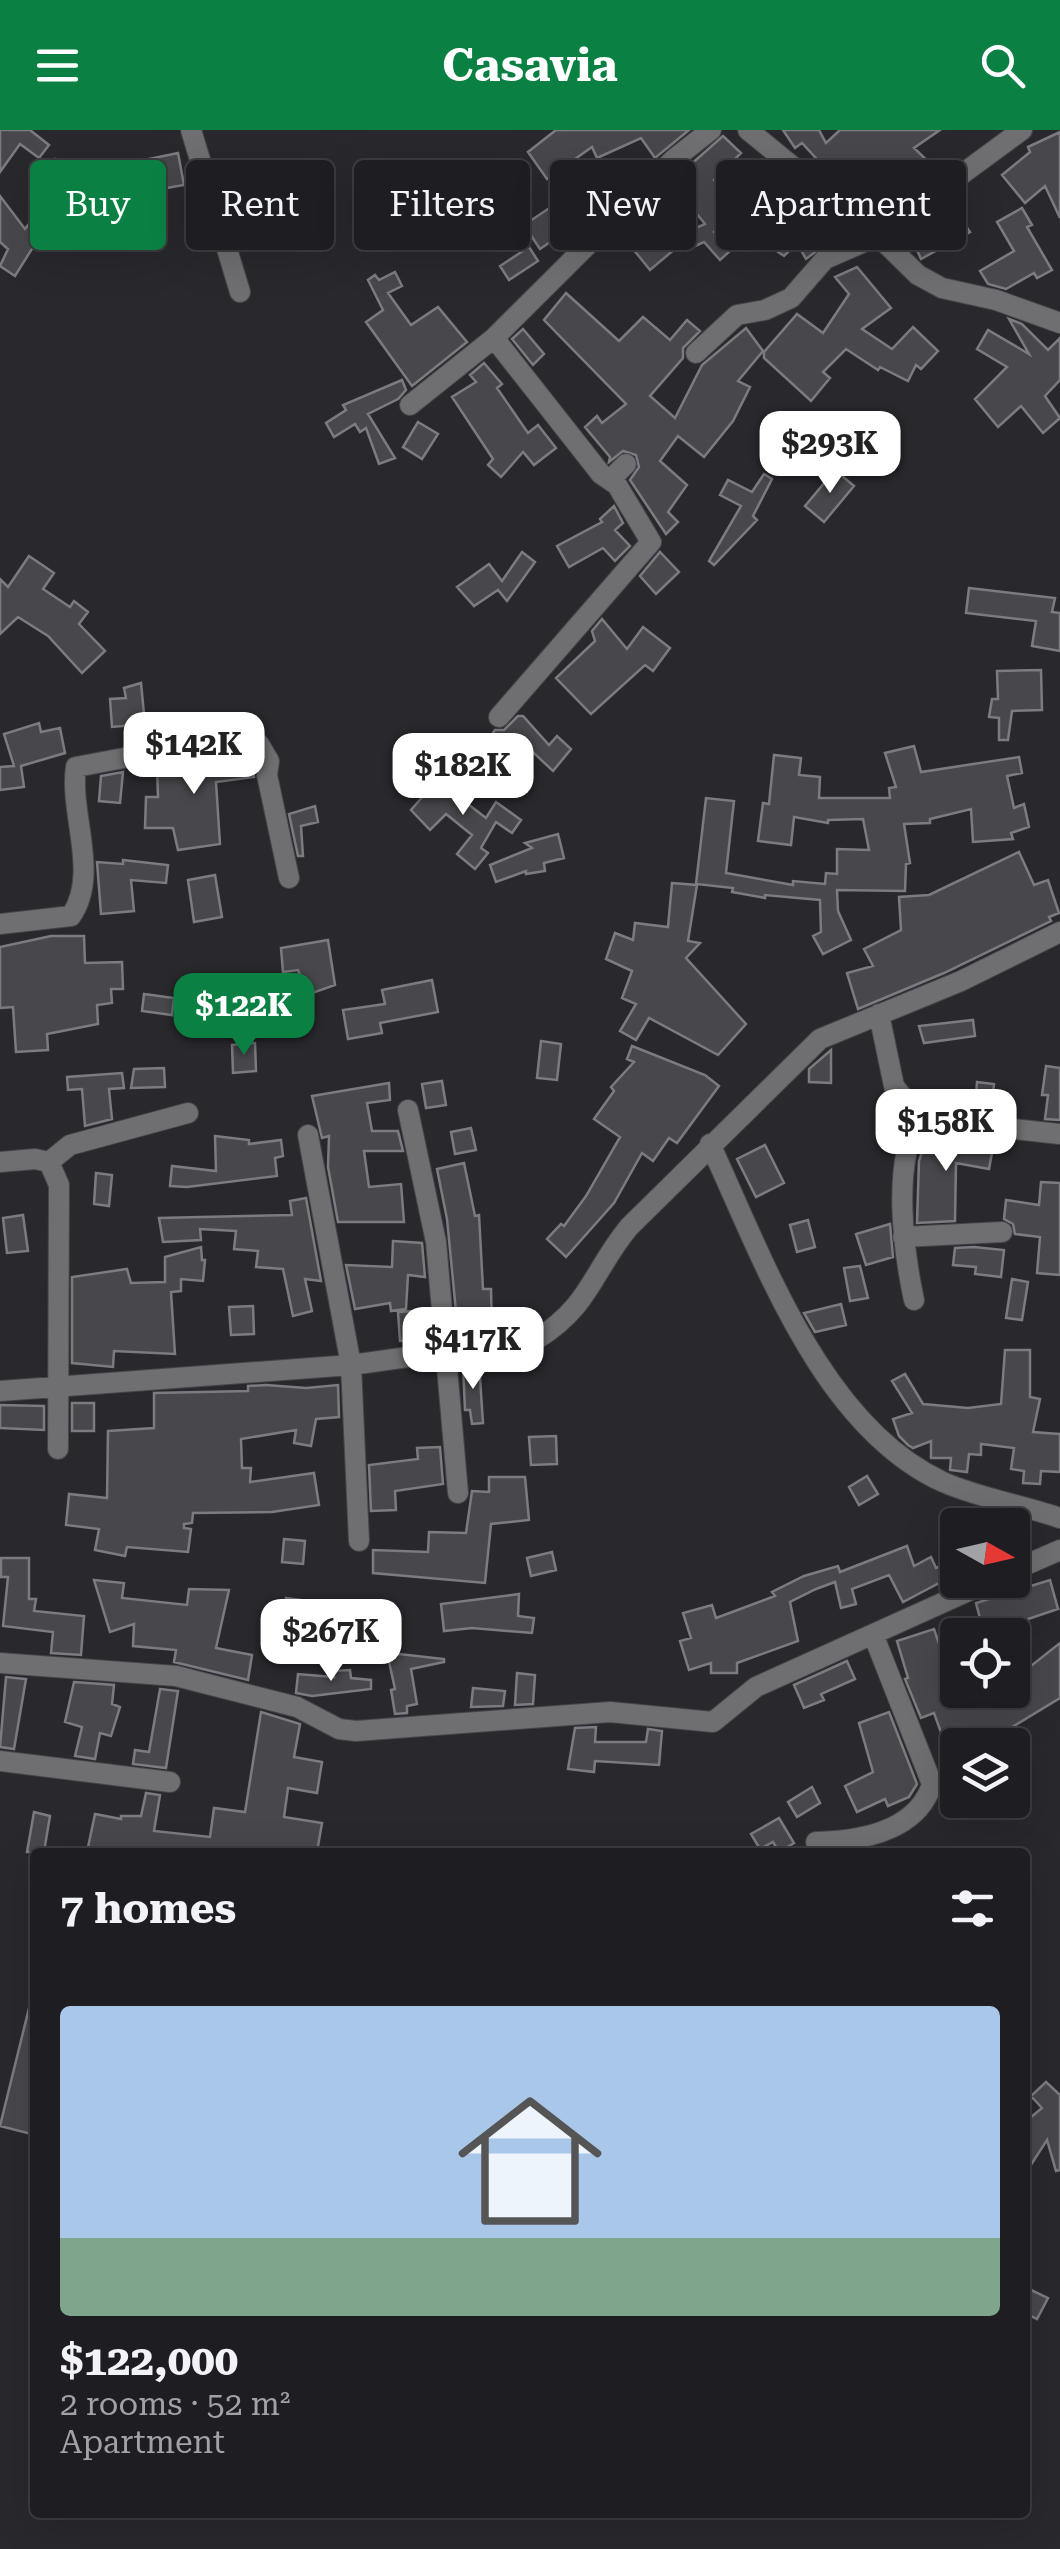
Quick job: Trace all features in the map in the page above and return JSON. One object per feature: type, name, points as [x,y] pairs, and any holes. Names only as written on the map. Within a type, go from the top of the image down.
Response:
[{"type":"street","points":[[191,130],[240,292]]},
{"type":"street","points":[[410,404],[494,338],[674,159],[711,130]]},
{"type":"street","points":[[748,130],[785,160]]},
{"type":"street","points":[[966,171],[1022,130]]},
{"type":"street","points":[[696,353],[736,315],[765,310],[791,298],[825,259],[846,250]]},
{"type":"street","points":[[892,250],[918,276],[942,288],[996,300],[1060,323]]},
{"type":"street","points":[[494,338],[601,474],[617,484],[650,542],[498,717]]},
{"type":"street","points":[[610,480],[626,464]]},
{"type":"street","points":[[0,924],[71,916],[82,900],[81,830],[73,790],[76,768],[235,737],[258,744],[268,761],[266,775],[289,878]]},
{"type":"street","points":[[0,1391],[351,1365],[537,1339],[563,1323],[590,1292],[606,1256],[629,1227],[820,1039],[961,980],[1060,932]]},
{"type":"street","points":[[879,1014],[894,1086],[920,1119],[1060,1134]]},
{"type":"street","points":[[408,1110],[436,1242],[458,1493]]},
{"type":"street","points":[[49,1162],[70,1146],[188,1113]]},
{"type":"street","points":[[914,1300],[901,1208],[912,1130],[920,1119]]},
{"type":"street","points":[[308,1135],[351,1365],[360,1541]]},
{"type":"street","points":[[710,1144],[808,1347],[878,1440],[944,1482],[1060,1518]]},
{"type":"street","points":[[0,1162],[35,1158],[49,1162]]},
{"type":"street","points":[[49,1162],[59,1185],[58,1449]]},
{"type":"street","points":[[903,1237],[1002,1232]]},
{"type":"street","points":[[1030,1564],[1060,1550]]},
{"type":"street","points":[[0,1663],[176,1676],[297,1707],[339,1728],[356,1731],[610,1712],[713,1722],[756,1688],[953,1598]]},
{"type":"street","points":[[816,1842],[849,1842],[896,1827],[926,1802],[932,1784],[873,1634]]},
{"type":"street","points":[[0,1761],[170,1782]]},
{"type":"building","points":[[0,130],[30,130],[49,145],[39,158],[20,144],[0,172]]},
{"type":"building","points":[[556,130],[689,130],[655,158],[641,138],[597,158],[592,147],[574,160],[550,160],[547,179],[528,152]]},
{"type":"building","points":[[783,130],[819,130],[826,143],[840,130],[940,130],[914,148],[926,160],[818,160],[802,143],[795,148]]},
{"type":"building","points":[[1060,132],[1060,218],[1045,186],[1025,203],[1002,175],[1030,152],[1028,147]]},
{"type":"building","points":[[723,136],[741,153],[734,160],[716,160],[716,250],[731,250],[720,260],[704,242],[696,246],[696,228],[705,224],[696,213],[696,160]]},
{"type":"building","points":[[178,153],[184,185],[166,188],[166,160],[149,159]]},
{"type":"building","points":[[0,196],[25,229],[30,223],[31,250],[15,276],[0,266],[8,249],[0,242]]},
{"type":"building","points":[[550,208],[550,242],[540,249],[530,234],[530,221]]},
{"type":"building","points":[[1022,208],[1032,225],[1027,227],[1052,270],[1037,278],[1034,273],[1006,289],[988,284],[980,271],[1014,251],[997,222]]},
{"type":"building","points":[[530,249],[538,261],[509,280],[500,266]]},
{"type":"building","points":[[634,250],[674,250],[650,270]]},
{"type":"building","points":[[801,250],[818,250],[806,259]]},
{"type":"building","points":[[917,250],[937,250],[921,259]]},
{"type":"building","points":[[857,267],[891,308],[862,329],[892,349],[913,327],[938,351],[921,369],[916,365],[908,381],[880,367],[878,370],[846,349],[823,372],[830,378],[811,401],[764,358],[764,352],[797,314],[823,333],[849,294],[835,277]]},
{"type":"building","points":[[395,272],[402,286],[388,293],[411,325],[438,307],[467,342],[412,386],[366,322],[383,310],[368,280],[375,275],[379,280]]},
{"type":"building","points":[[566,293],[619,341],[643,317],[670,340],[687,320],[700,331],[683,348],[683,358],[650,396],[675,418],[702,365],[746,328],[763,351],[738,381],[750,387],[733,421],[704,457],[678,436],[660,461],[687,485],[668,512],[678,522],[666,534],[630,480],[639,467],[636,455],[623,451],[609,462],[610,457],[585,427],[597,416],[602,423],[626,404],[544,320]]},
{"type":"building","points":[[1009,319],[1022,324],[1048,350],[1060,338],[1060,380],[1045,396],[1060,418],[1043,433],[1021,406],[998,427],[975,399],[1007,367],[977,349],[988,330],[1029,354]]},
{"type":"building","points":[[523,329],[544,354],[533,365],[512,339]]},
{"type":"building","points":[[484,363],[502,384],[497,388],[528,433],[538,425],[556,448],[534,465],[523,452],[501,477],[488,465],[493,459],[452,397],[476,382],[470,375]]},
{"type":"building","points":[[402,380],[406,390],[398,399],[368,414],[395,458],[379,464],[366,428],[360,432],[355,424],[334,437],[326,423],[346,410],[343,405]]},
{"type":"building","points":[[418,422],[438,434],[422,459],[403,447]]},
{"type":"building","points":[[835,470],[854,486],[824,522],[805,506]]},
{"type":"building","points":[[764,474],[772,479],[753,516],[757,520],[714,565],[709,561],[741,506],[720,495],[728,480],[752,492]]},
{"type":"building","points":[[614,506],[623,523],[615,530],[630,546],[615,561],[603,548],[569,567],[557,546],[602,522],[600,519]]},
{"type":"building","points":[[522,552],[535,562],[507,601],[498,590],[474,606],[457,587],[489,564],[502,581]]},
{"type":"building","points":[[660,552],[679,572],[656,594],[640,576]]},
{"type":"building","points":[[29,556],[54,573],[43,589],[70,607],[74,601],[88,612],[79,624],[105,651],[82,673],[48,636],[18,617],[0,634],[0,579],[8,587]]},
{"type":"building","points":[[969,588],[1055,598],[1052,612],[1060,613],[1060,651],[1032,646],[1036,621],[966,613]]},
{"type":"building","points":[[602,619],[627,649],[643,627],[670,648],[653,671],[645,665],[591,714],[556,678],[595,641],[592,631]]},
{"type":"building","points":[[1041,670],[1042,710],[1012,711],[1008,740],[999,740],[999,718],[989,717],[992,699],[998,699],[997,671]]},
{"type":"building","points":[[141,683],[145,724],[112,727],[110,699],[126,698],[124,688]]},
{"type":"building","points":[[523,716],[549,745],[557,736],[571,749],[553,771],[519,739],[504,760],[483,747],[495,730],[504,730]]},
{"type":"building","points":[[39,723],[41,732],[60,728],[65,753],[21,766],[24,787],[0,790],[0,767],[14,766],[4,734]]},
{"type":"building","points":[[914,746],[921,772],[1019,757],[1022,773],[1007,776],[1014,808],[1024,804],[1029,827],[1011,833],[1013,839],[973,842],[971,809],[930,819],[930,823],[904,824],[910,863],[906,864],[905,891],[837,890],[838,911],[851,940],[823,954],[813,936],[821,932],[820,900],[765,898],[732,892],[733,888],[696,884],[706,798],[734,801],[726,873],[793,885],[793,881],[825,884],[826,873],[837,874],[837,849],[869,850],[863,819],[828,823],[794,817],[791,845],[758,841],[763,803],[769,804],[774,755],[801,758],[799,775],[820,777],[819,798],[890,798],[889,788],[896,787],[885,753]]},
{"type":"building","points":[[234,751],[250,756],[254,777],[216,782],[220,844],[178,850],[173,828],[145,828],[146,797],[158,797],[157,766]]},
{"type":"building","points":[[123,772],[120,803],[99,801],[101,776]]},
{"type":"building","points":[[440,777],[454,784],[451,791],[486,818],[496,802],[521,820],[512,833],[496,822],[481,848],[488,853],[475,869],[457,854],[472,835],[446,814],[430,830],[411,810]]},
{"type":"building","points":[[315,806],[318,822],[301,826],[303,856],[298,856],[289,814]]},
{"type":"building","points":[[558,834],[564,858],[544,863],[545,871],[526,871],[496,882],[490,865],[532,848],[525,843]]},
{"type":"building","points":[[1019,852],[1034,885],[1048,880],[1059,913],[1049,917],[1051,921],[858,1009],[847,973],[873,966],[864,949],[901,930],[899,897],[929,895]]},
{"type":"building","points":[[123,860],[168,865],[166,883],[131,880],[134,911],[101,914],[97,862],[123,864]]},
{"type":"building","points":[[215,875],[222,917],[194,922],[188,880]]},
{"type":"building","points":[[672,883],[697,885],[688,941],[700,943],[686,958],[746,1024],[718,1055],[649,1018],[636,1040],[620,1031],[636,1004],[622,998],[632,971],[606,959],[615,933],[633,940],[635,923],[668,927]]},
{"type":"building","points":[[51,936],[84,936],[85,963],[122,962],[123,989],[111,989],[112,1003],[97,1005],[98,1024],[47,1034],[48,1050],[16,1052],[13,1007],[0,1008],[0,947]]},
{"type":"building","points":[[328,940],[335,985],[307,995],[298,970],[283,972],[281,948]]},
{"type":"building","points":[[432,980],[438,1012],[380,1023],[382,1033],[348,1039],[343,1010],[385,1004],[382,990]]},
{"type":"building","points":[[144,994],[174,998],[172,1015],[142,1011]]},
{"type":"building","points":[[973,1020],[975,1036],[924,1043],[919,1026]]},
{"type":"building","points":[[541,1041],[561,1044],[557,1080],[537,1078]]},
{"type":"building","points":[[255,1043],[256,1071],[233,1073],[232,1045]]},
{"type":"building","points":[[632,1046],[705,1075],[719,1086],[677,1143],[669,1138],[653,1161],[642,1153],[614,1203],[566,1257],[547,1239],[561,1224],[564,1226],[586,1196],[620,1137],[594,1119],[614,1091],[611,1087],[634,1062],[627,1059]]},
{"type":"building","points":[[831,1050],[831,1083],[809,1082],[809,1069]]},
{"type":"building","points":[[1046,1066],[1060,1068],[1060,1120],[1045,1119],[1048,1095],[1042,1095]]},
{"type":"building","points":[[164,1068],[165,1087],[131,1088],[134,1069]]},
{"type":"building","points":[[122,1073],[124,1088],[109,1089],[112,1119],[85,1126],[82,1089],[68,1090],[67,1077]]},
{"type":"building","points":[[442,1081],[446,1105],[426,1108],[422,1084]]},
{"type":"building","points":[[977,1082],[994,1084],[991,1113],[925,1103],[925,1094],[976,1094]]},
{"type":"building","points":[[389,1083],[390,1100],[367,1103],[372,1131],[398,1131],[403,1151],[364,1151],[369,1187],[401,1184],[404,1222],[338,1222],[328,1167],[329,1136],[322,1138],[312,1096]]},
{"type":"building","points":[[471,1128],[476,1150],[455,1154],[451,1132]]},
{"type":"building","points":[[928,1134],[994,1142],[989,1169],[956,1163],[955,1221],[917,1223],[919,1161]]},
{"type":"building","points":[[215,1136],[249,1140],[249,1144],[281,1140],[283,1156],[275,1158],[277,1176],[170,1186],[172,1166],[216,1171]]},
{"type":"building","points":[[765,1145],[784,1183],[756,1197],[737,1159]]},
{"type":"building","points":[[464,1163],[475,1216],[479,1215],[483,1289],[491,1289],[492,1331],[458,1332],[447,1219],[437,1169]]},
{"type":"building","points":[[96,1173],[112,1175],[109,1206],[94,1204]]},
{"type":"building","points":[[1041,1182],[1060,1183],[1060,1275],[1037,1273],[1040,1237],[1015,1234],[1013,1224],[1004,1219],[1006,1200],[1039,1205]]},
{"type":"building","points":[[306,1198],[321,1281],[305,1279],[312,1311],[293,1316],[283,1269],[256,1267],[258,1251],[234,1249],[236,1231],[200,1229],[201,1240],[163,1242],[159,1218],[292,1215],[290,1201]]},
{"type":"building","points":[[23,1215],[28,1251],[7,1253],[3,1218]]},
{"type":"building","points":[[808,1220],[815,1247],[797,1252],[790,1225]]},
{"type":"building","points":[[890,1224],[893,1257],[866,1265],[856,1234]]},
{"type":"building","points":[[393,1241],[422,1243],[425,1277],[408,1275],[406,1309],[391,1311],[390,1303],[355,1309],[346,1265],[392,1267]]},
{"type":"building","points":[[201,1247],[205,1260],[203,1281],[181,1279],[181,1291],[171,1292],[175,1354],[114,1351],[113,1367],[72,1363],[72,1277],[127,1269],[131,1283],[165,1282],[165,1257]]},
{"type":"building","points":[[955,1248],[1004,1250],[1001,1277],[975,1274],[976,1267],[953,1265]]},
{"type":"building","points":[[860,1266],[868,1298],[850,1301],[844,1268]]},
{"type":"building","points":[[1012,1279],[1028,1282],[1022,1320],[1006,1318]]},
{"type":"building","points":[[841,1304],[846,1325],[815,1332],[804,1313]]},
{"type":"building","points":[[253,1306],[254,1334],[231,1335],[229,1307]]},
{"type":"building","points":[[415,1311],[417,1340],[400,1341],[398,1312]]},
{"type":"building","points":[[1005,1350],[1030,1350],[1030,1397],[1040,1399],[1033,1432],[1060,1434],[1060,1472],[1041,1471],[1040,1484],[1023,1483],[1024,1471],[1011,1469],[1014,1448],[981,1444],[981,1455],[969,1454],[967,1472],[950,1470],[951,1458],[931,1458],[931,1441],[913,1448],[908,1445],[899,1436],[893,1419],[912,1413],[892,1381],[905,1374],[923,1404],[968,1408],[1001,1404]]},
{"type":"building","points":[[479,1363],[483,1423],[472,1424],[470,1410],[465,1410],[463,1365]]},
{"type":"building","points":[[338,1385],[339,1417],[316,1419],[311,1446],[294,1443],[296,1430],[241,1439],[242,1468],[251,1468],[250,1482],[314,1473],[319,1505],[272,1512],[193,1513],[192,1523],[184,1524],[184,1528],[191,1529],[188,1552],[127,1547],[125,1556],[95,1550],[99,1529],[66,1525],[69,1494],[107,1498],[108,1431],[154,1428],[154,1393],[248,1391],[248,1386]]},
{"type":"building","points":[[72,1403],[94,1403],[94,1431],[72,1431]]},
{"type":"building","points":[[0,1405],[44,1406],[44,1430],[0,1428]]},
{"type":"building","points":[[556,1436],[557,1464],[531,1465],[529,1437]]},
{"type":"building","points":[[440,1447],[443,1484],[395,1491],[396,1510],[371,1511],[369,1465],[418,1459],[417,1448]]},
{"type":"building","points":[[867,1476],[878,1494],[859,1505],[849,1487]]},
{"type":"building","points":[[489,1477],[525,1477],[529,1520],[491,1524],[485,1583],[373,1573],[373,1550],[428,1552],[429,1532],[466,1533],[472,1491],[489,1492]]},
{"type":"building","points":[[284,1539],[305,1541],[303,1564],[282,1562]]},
{"type":"building","points":[[907,1546],[914,1566],[931,1557],[936,1568],[940,1566],[940,1582],[903,1602],[889,1575],[852,1589],[856,1604],[841,1608],[835,1582],[790,1602],[798,1641],[737,1663],[737,1673],[711,1673],[711,1663],[689,1670],[680,1641],[691,1638],[683,1613],[712,1605],[716,1618],[775,1596],[772,1592],[804,1576],[838,1566],[840,1572]]},
{"type":"building","points":[[552,1552],[556,1570],[531,1576],[527,1558]]},
{"type":"building","points":[[1,1558],[29,1558],[29,1599],[36,1599],[34,1611],[84,1616],[81,1655],[51,1653],[53,1632],[3,1626],[8,1577],[1,1577]]},
{"type":"building","points":[[94,1580],[124,1583],[122,1598],[187,1605],[189,1589],[229,1590],[216,1648],[252,1655],[248,1680],[174,1662],[176,1650],[133,1646],[134,1624],[110,1632]]},
{"type":"building","points":[[1050,1580],[1058,1609],[1030,1618],[980,1618],[976,1603],[992,1598],[1030,1598],[1030,1586]]},
{"type":"building","points":[[519,1594],[518,1616],[534,1618],[532,1633],[472,1628],[444,1631],[441,1604]]},
{"type":"building","points":[[286,1598],[316,1602],[312,1643],[278,1639]]},
{"type":"building","points":[[934,1629],[940,1646],[940,1708],[1030,1708],[1030,1667],[1060,1643],[1060,1698],[1014,1726],[1016,1728],[940,1730],[934,1713],[921,1718],[905,1679],[908,1678],[897,1641]]},
{"type":"building","points":[[399,1654],[444,1662],[411,1669],[417,1704],[407,1706],[407,1713],[395,1714],[391,1690],[395,1689],[388,1657]]},
{"type":"building","points":[[847,1661],[855,1679],[821,1694],[824,1700],[804,1708],[794,1685]]},
{"type":"building","points":[[350,1670],[351,1678],[371,1680],[371,1689],[312,1696],[296,1693],[298,1674],[334,1677],[333,1671]]},
{"type":"building","points":[[517,1673],[535,1675],[533,1704],[515,1705]]},
{"type":"building","points":[[6,1677],[26,1679],[14,1749],[0,1747]]},
{"type":"building","points":[[74,1682],[114,1685],[112,1704],[120,1707],[111,1736],[100,1733],[95,1759],[75,1756],[82,1727],[65,1722]]},
{"type":"building","points":[[473,1688],[505,1691],[503,1706],[471,1707]]},
{"type":"building","points":[[160,1689],[178,1691],[166,1768],[133,1764],[135,1750],[149,1752]]},
{"type":"building","points":[[261,1712],[300,1724],[294,1757],[322,1762],[317,1793],[288,1788],[284,1817],[322,1823],[318,1848],[88,1848],[95,1814],[121,1819],[141,1816],[146,1793],[160,1795],[154,1831],[210,1837],[214,1808],[245,1812]]},
{"type":"building","points":[[889,1712],[917,1784],[909,1797],[888,1806],[885,1799],[857,1812],[845,1786],[873,1772],[859,1723]]},
{"type":"building","points":[[596,1727],[595,1742],[646,1742],[648,1729],[662,1731],[659,1765],[595,1761],[594,1772],[568,1769],[575,1728]]},
{"type":"building","points":[[812,1787],[820,1803],[797,1817],[788,1802]]},
{"type":"building","points":[[34,1812],[50,1816],[45,1848],[30,1848],[27,1852]]},
{"type":"building","points":[[779,1818],[794,1843],[777,1848],[773,1842],[759,1848],[751,1834]]},
{"type":"building","points":[[30,2004],[30,2134],[0,2126]]},
{"type":"building","points":[[1046,2082],[1060,2095],[1060,2170],[1056,2171],[1047,2140],[1030,2166],[1030,2118],[1042,2108],[1031,2096]]},
{"type":"building","points":[[1030,2289],[1048,2298],[1037,2319],[1030,2316]]}]
